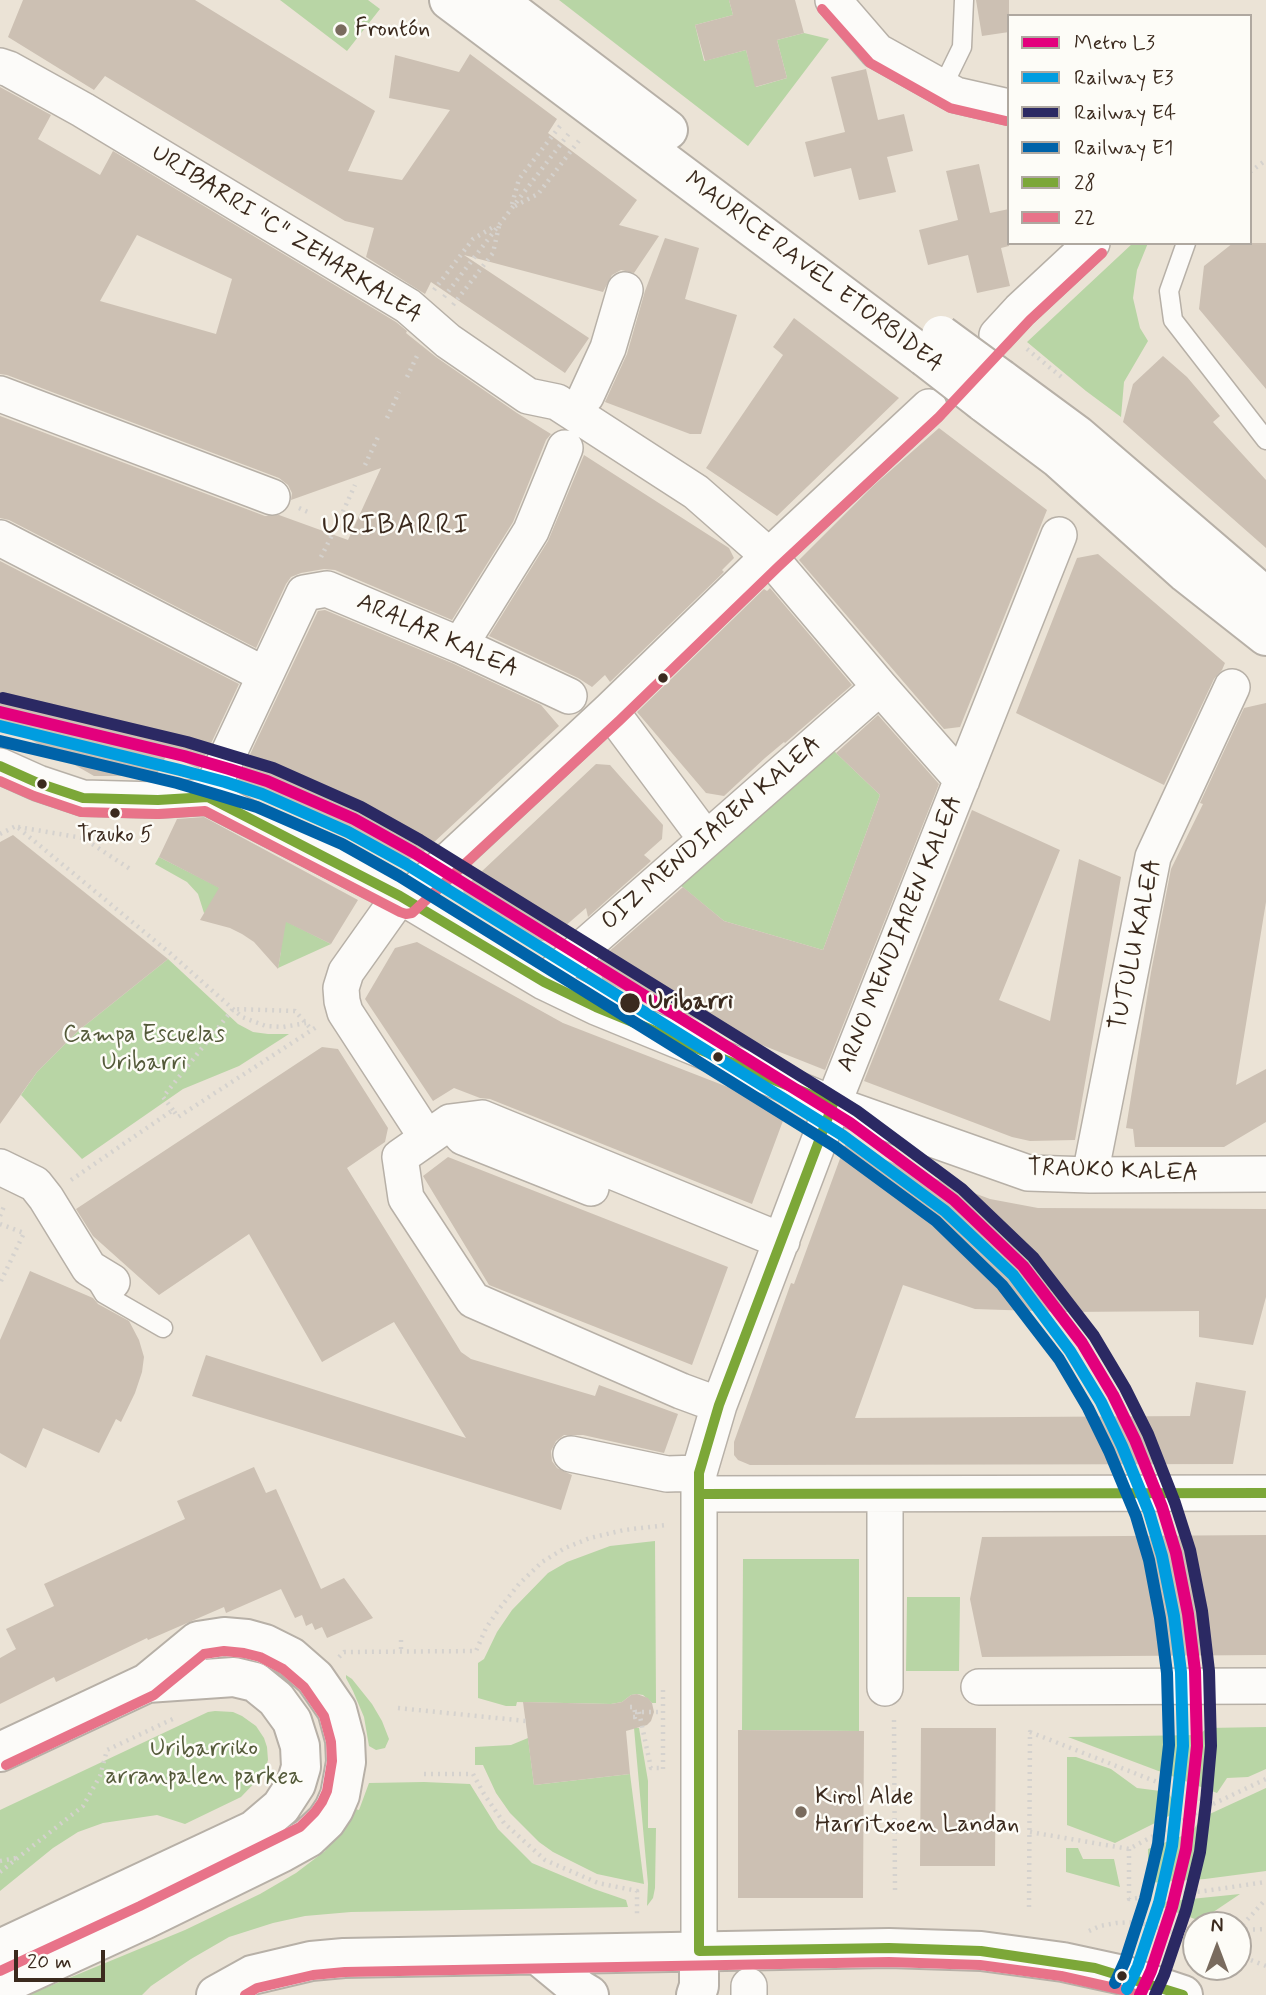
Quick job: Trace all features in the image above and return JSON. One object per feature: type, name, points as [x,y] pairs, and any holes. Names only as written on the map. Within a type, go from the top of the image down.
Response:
[{"type":"street","name":"MAURICE RAVEL ETORBIDEA","points":[[449,0],[992,390],[1077,435],[1266,597]]},
{"type":"street","name":"MAURICE RAVEL ETORBIDEA","points":[[497,0],[933,346]]},
{"type":"street","points":[[832,0],[877,51],[956,95],[1007,107]]},
{"type":"street","name":"URIBARRI \"C\" ZEHARKALEA","points":[[0,66],[83,110],[408,306],[448,341],[528,396],[557,402],[696,492],[769,556],[962,780]]},
{"type":"street","points":[[996,335],[1089,245]]},
{"type":"street","points":[[586,396],[608,348],[625,290]]},
{"type":"street","name":"MAURICE RAVEL ETORBIDEA","points":[[992,390],[1059,459],[1186,573],[1266,636]]},
{"type":"street","points":[[0,394],[272,497]]},
{"type":"street","points":[[778,1250],[438,1130],[345,1012],[341,988],[346,972],[403,898],[610,709],[929,407]]},
{"type":"street","points":[[460,645],[531,531],[565,448]]},
{"type":"street","name":"ARNO MENDIAREN KALEA","points":[[699,1951],[699,1484],[719,1405],[832,1104],[1059,535]]},
{"type":"street","points":[[0,538],[265,675]]},
{"type":"street","points":[[0,766],[82,798],[158,800],[208,797],[310,580]]},
{"type":"street","name":"ARALAR KALEA","points":[[310,580],[569,696]]},
{"type":"street","name":"OIZ MENDIAREN KALEA","points":[[544,982],[880,687]]},
{"type":"street","name":"TUTULU KALEA","points":[[1090,1175],[1153,857],[1232,687]]},
{"type":"street","points":[[610,709],[706,839]]},
{"type":"street","name":"TRAUKO KALEA","points":[[208,797],[403,898],[544,982],[596,1007],[832,1104],[1028,1173],[1266,1174]]},
{"type":"street","points":[[438,1130],[400,1157],[406,1198],[473,1300],[719,1405]]},
{"type":"street","points":[[0,1167],[35,1184],[101,1275]]},
{"type":"street","points":[[571,1454],[667,1474],[699,1484],[886,1495],[1266,1493]]},
{"type":"street","points":[[886,1495],[889,1704]]},
{"type":"street","points":[[0,1752],[147,1683],[198,1641],[224,1637],[265,1644],[304,1667],[337,1710],[345,1740],[346,1762],[340,1795],[334,1809],[326,1821],[307,1838],[146,1919],[0,1986]]},
{"type":"street","points":[[0,1949],[254,1830],[281,1807],[296,1784],[301,1767],[300,1746],[292,1721],[276,1699],[255,1682],[234,1677],[147,1683]]},
{"type":"street","points":[[979,1687],[1266,1686]]},
{"type":"street","points":[[216,1995],[252,1975],[311,1961],[344,1958],[896,1948],[981,1951],[1063,1962],[1123,1975],[1183,1995]]},
{"type":"street","points":[[696,1995],[699,1986],[699,1951]]},
{"type":"street","points":[[538,1955],[589,1995]]},
{"type":"lane","points":[[942,88],[962,47],[964,0]]},
{"type":"lane","points":[[1185,245],[1169,291],[1173,320],[1266,440]]},
{"type":"lane","points":[[101,1275],[104,1294],[163,1328]]},
{"type":"path","points":[[511,208],[519,179],[564,120]]},
{"type":"path","points":[[439,303],[574,127]]},
{"type":"path","points":[[511,208],[538,194],[584,134]]},
{"type":"path","points":[[429,296],[473,239],[499,224]]},
{"type":"path","points":[[449,311],[493,253],[499,224]]},
{"type":"path","points":[[1027,349],[1065,380]]},
{"type":"path","points":[[407,377],[420,350]]},
{"type":"path","points":[[387,418],[399,392]]},
{"type":"path","points":[[365,465],[379,435]]},
{"type":"path","points":[[340,518],[355,485]]},
{"type":"path","points":[[310,580],[332,533]]},
{"type":"path","points":[[0,834],[16,826],[83,838],[130,869]]},
{"type":"path","points":[[16,826],[171,954],[242,1017],[266,1027],[306,1023]]},
{"type":"path","points":[[233,1009],[295,1011],[312,1030],[178,1116],[163,1097],[233,1009]]},
{"type":"path","points":[[70,1181],[173,1110]]},
{"type":"path","points":[[0,1224],[24,1233],[0,1283]]},
{"type":"path","points":[[344,1652],[475,1651],[499,1609],[519,1584],[542,1562],[565,1548],[590,1538],[624,1530],[666,1525]]},
{"type":"path","points":[[401,1640],[401,1651]]},
{"type":"path","points":[[889,1704],[895,1890]]},
{"type":"path","points":[[630,1707],[634,1707],[637,1712],[651,1768],[663,1768]]},
{"type":"path","points":[[398,1708],[526,1721]]},
{"type":"path","points":[[637,1712],[663,1712]]},
{"type":"path","points":[[630,1717],[635,1717],[637,1712]]},
{"type":"path","points":[[0,1872],[83,1806],[100,1776],[107,1750],[182,1715]]},
{"type":"path","points":[[1029,1907],[1030,1732],[1213,1804]]},
{"type":"path","points":[[424,1774],[473,1774],[504,1823],[545,1860],[598,1883],[637,1891],[637,1914]]},
{"type":"path","points":[[1030,1832],[1129,1849],[1266,1779]]},
{"type":"path","points":[[1129,1849],[1129,1899],[1266,1882]]},
{"type":"path","points":[[0,1861],[18,1858]]},
{"type":"path","points":[[1252,1914],[1266,1899]]},
{"type":"path","points":[[1256,1909],[1266,1909]]},
{"type":"path","points":[[1063,1962],[1080,1936],[1100,1926],[1138,1922],[1182,1935]]},
{"type":"green space","name":"Frontón","points":[[280,0],[368,0],[380,9],[347,51]]},
{"type":"green space","points":[[559,0],[729,0],[733,15],[695,25],[704,61],[746,50],[756,87],[787,78],[777,40],[804,33],[829,39],[748,146]]},
{"type":"green space","points":[[1131,245],[1147,245],[1137,270],[1133,298],[1140,328],[1148,341],[1124,382],[1121,417],[1027,342]]},
{"type":"green space","points":[[833,750],[880,795],[823,950],[724,921],[674,880]]},
{"type":"green space","points":[[159,857],[331,944],[278,968],[281,951],[278,940],[216,908],[204,913],[198,894],[187,882],[155,864]]},
{"type":"green space","name":"Campa Escuelas Uribarri","points":[[168,959],[238,1024],[253,1032],[289,1034],[239,1066],[183,1089],[82,1159],[21,1095],[37,1072],[78,1031]]},
{"type":"green space","points":[[655,1541],[656,1703],[637,1694],[611,1704],[517,1702],[516,1706],[506,1706],[478,1698],[478,1663],[484,1659],[497,1632],[512,1610],[548,1573],[567,1562],[610,1546]]},
{"type":"green space","points":[[743,1559],[859,1559],[859,1731],[742,1730]]},
{"type":"green space","points":[[907,1597],[960,1597],[959,1671],[906,1671]]},
{"type":"green space","points":[[346,1675],[372,1704],[382,1721],[389,1739],[385,1748],[376,1750],[369,1746],[364,1717]]},
{"type":"green space","name":"Uribarriko arranpalen parkea","points":[[215,1711],[233,1712],[242,1716],[256,1726],[267,1747],[268,1760],[264,1773],[241,1797],[185,1824],[157,1815],[103,1823],[78,1832],[53,1848],[0,1891],[0,1810]]},
{"type":"green space","points":[[1266,1727],[1266,1769],[1248,1777],[1227,1778],[1217,1793],[1068,1737],[1199,1735],[1207,1728]]},
{"type":"green space","points":[[634,1728],[639,1728],[648,1781],[648,1828],[656,1828],[655,1888],[653,1898],[647,1906],[648,1884]]},
{"type":"green space","points":[[528,1738],[534,1785],[630,1774],[644,1884],[597,1874],[553,1852],[510,1813],[496,1793],[483,1765],[475,1765],[475,1747],[511,1745]]},
{"type":"green space","points":[[1067,1757],[1076,1757],[1111,1769],[1137,1788],[1168,1792],[1179,1811],[1115,1843],[1067,1825]]},
{"type":"green space","points":[[369,1783],[470,1784],[498,1829],[532,1863],[626,1900],[628,1907],[351,1912],[305,1916],[229,1937],[191,1959],[142,1995],[28,1995],[185,1930],[260,1894],[296,1873],[325,1851],[351,1808],[359,1810]]},
{"type":"green space","points":[[1266,1788],[1266,1871],[1148,1883],[1148,1849],[1192,1832],[1201,1818]]},
{"type":"green space","points":[[1066,1848],[1078,1848],[1083,1859],[1114,1859],[1120,1887],[1066,1872]]},
{"type":"green space","points":[[1240,1894],[1215,1911],[1182,1911],[1182,1914],[1152,1903]]},
{"type":"building","points":[[23,0],[195,0],[375,111],[348,171],[402,180],[450,110],[389,98],[395,55],[459,72],[470,54],[557,119],[548,133],[637,200],[619,225],[659,236],[634,273],[621,270],[612,275],[603,292],[464,255],[589,338],[565,373],[431,282],[425,294],[366,257],[374,228],[345,221],[105,76],[94,90],[8,37]]},
{"type":"building","points":[[729,0],[795,0],[804,33],[777,40],[787,78],[755,87],[746,50],[705,61],[695,25],[733,15]]},
{"type":"building","points":[[976,0],[1009,0],[1007,32],[982,36]]},
{"type":"building","points":[[866,69],[878,120],[904,114],[913,151],[887,157],[896,192],[859,200],[851,168],[814,177],[805,142],[845,132],[831,77]]},
{"type":"building","points":[[0,87],[51,115],[38,139],[100,175],[113,151],[396,322],[436,357],[551,434],[546,440],[513,522],[452,620],[335,570],[324,569],[291,577],[256,648],[9,520],[0,518],[0,416],[265,516],[279,515],[348,540],[381,468],[291,500],[292,493],[288,485],[279,478],[0,374]],"holes":[[[137,235],[232,279],[216,334],[100,301]]]},
{"type":"building","points":[[979,164],[990,213],[1007,209],[1009,246],[1001,248],[1010,286],[977,293],[968,255],[928,265],[919,230],[958,220],[946,171]]},
{"type":"building","points":[[665,238],[699,248],[685,299],[737,315],[701,434],[690,434],[605,402],[627,354],[645,291]]},
{"type":"building","points":[[1266,243],[1266,389],[1199,309],[1204,266],[1230,245]]},
{"type":"building","points":[[794,318],[899,398],[777,516],[706,468],[783,355],[773,347]]},
{"type":"building","points":[[1163,356],[1187,377],[1220,416],[1213,422],[1266,480],[1266,548],[1123,422],[1133,384]]},
{"type":"building","points":[[939,428],[1047,510],[960,727],[944,729],[799,560],[873,486]]},
{"type":"building","points":[[584,455],[729,548],[734,558],[722,570],[724,572],[610,682],[605,675],[592,687],[489,636],[548,541]]},
{"type":"building","points":[[1098,554],[1225,663],[1214,679],[1164,785],[1016,713],[1077,558]]},
{"type":"building","points":[[0,561],[239,684],[199,769],[167,754],[156,776],[94,776],[0,722]]},
{"type":"building","points":[[770,588],[852,685],[724,796],[706,793],[637,712],[764,589],[767,591]]},
{"type":"building","points":[[325,610],[452,663],[541,705],[559,726],[417,858],[395,861],[235,786],[318,611]]},
{"type":"building","points":[[1266,703],[1266,902],[1236,1085],[1266,1069],[1266,1122],[1224,1147],[1135,1147],[1133,1129],[1126,1128],[1171,869],[1203,804],[1200,803],[1244,708]]},
{"type":"building","points":[[878,715],[939,784],[825,1070],[603,982],[598,961],[683,887],[724,921],[823,950],[880,795],[836,753]]},
{"type":"building","points":[[596,764],[610,765],[663,825],[662,839],[644,855],[651,861],[588,917],[586,908],[549,940],[536,942],[465,903],[463,889]]},
{"type":"building","points":[[972,810],[1060,850],[999,1000],[1050,1021],[1079,859],[1121,877],[1075,1140],[1030,1141],[1012,1137],[864,1081]]},
{"type":"building","points":[[204,817],[358,900],[331,944],[286,922],[278,969],[254,942],[242,934],[200,920],[219,888],[159,857],[177,819]]},
{"type":"building","points":[[13,835],[168,959],[78,1031],[37,1072],[0,1124],[0,842]]},
{"type":"building","points":[[417,942],[563,1023],[787,1110],[752,1204],[490,1099],[454,1088],[433,1101],[365,999],[395,948]]},
{"type":"building","points":[[322,1047],[338,1049],[388,1128],[385,1142],[347,1168],[461,1352],[471,1359],[595,1396],[599,1385],[678,1414],[664,1453],[583,1435],[564,1435],[556,1441],[551,1451],[552,1461],[557,1468],[572,1475],[561,1510],[192,1396],[206,1355],[466,1438],[394,1322],[322,1362],[249,1234],[159,1295],[93,1236],[76,1209]]},
{"type":"building","points":[[845,1145],[990,1199],[1038,1208],[1266,1209],[1266,1297],[1253,1345],[1199,1337],[1199,1311],[1065,1312],[975,1309],[903,1285],[855,1418],[1190,1416],[1196,1382],[1246,1391],[1233,1464],[750,1465],[738,1460],[734,1455],[734,1442],[791,1283],[794,1284]]},
{"type":"building","points":[[448,1157],[728,1267],[692,1365],[489,1285],[423,1176]]},
{"type":"building","points":[[30,1271],[93,1298],[98,1304],[129,1321],[144,1357],[135,1393],[121,1422],[116,1419],[99,1453],[43,1428],[26,1468],[0,1453],[0,1340]]},
{"type":"building","points":[[254,1467],[266,1493],[276,1489],[321,1589],[344,1578],[373,1618],[327,1638],[322,1627],[315,1630],[312,1623],[306,1626],[302,1615],[295,1618],[281,1589],[226,1613],[224,1607],[148,1640],[147,1638],[56,1682],[54,1677],[0,1704],[0,1658],[16,1649],[6,1629],[54,1606],[44,1584],[185,1519],[177,1501]]},
{"type":"building","points":[[1266,1535],[1266,1655],[982,1657],[970,1599],[982,1537]]},
{"type":"building","points":[[637,1694],[648,1698],[654,1712],[647,1725],[626,1731],[630,1774],[534,1785],[523,1702],[611,1704]]},
{"type":"building","points":[[921,1728],[996,1728],[995,1866],[920,1866]]},
{"type":"building","name":"Kirol Alde Harritxoen Landan","points":[[738,1730],[864,1731],[863,1898],[738,1898]]},
{"type":"metro line","name":"L3","points":[[0,712],[229,769],[267,781],[354,819],[413,852],[850,1123],[954,1200],[1023,1266],[1082,1343],[1113,1395],[1135,1440],[1162,1507],[1176,1553],[1188,1614],[1195,1671],[1197,1746],[1186,1849],[1172,1907],[1151,1971],[1140,1995]]},
{"type":"rail line","name":"E4","points":[[3,698],[187,742],[273,768],[361,807],[420,840],[857,1111],[962,1189],[1033,1257],[1094,1336],[1148,1434],[1190,1550],[1202,1611],[1209,1671],[1211,1746],[1200,1852],[1186,1910],[1155,1995]]},
{"type":"rail line","name":"E3","points":[[0,726],[225,782],[262,794],[348,832],[406,864],[842,1135],[945,1211],[1013,1275],[1070,1351],[1101,1402],[1122,1446],[1149,1512],[1162,1556],[1174,1616],[1181,1672],[1183,1746],[1172,1846],[1159,1903],[1138,1966],[1127,1989]]},
{"type":"rail line","name":"E1","points":[[0,741],[221,796],[257,807],[342,844],[399,876],[834,1146],[936,1221],[1002,1285],[1059,1359],[1109,1451],[1136,1516],[1149,1560],[1160,1618],[1167,1673],[1169,1745],[1158,1844],[1145,1899],[1115,1983]]},
{"type":"transit line","name":"22","points":[[822,9],[870,63],[950,108],[1006,121]]},
{"type":"transit line","name":"22","points":[[0,781],[81,812],[158,814],[205,811],[400,912],[412,913],[939,417],[1030,320],[1102,253]]},
{"type":"transit line","name":"28","points":[[0,766],[38,783],[83,798],[158,800],[208,797],[400,896],[544,982],[596,1007],[833,1104]]},
{"type":"transit line","name":"28","points":[[833,1104],[719,1405],[699,1473],[699,1951],[889,1948],[981,1951],[1095,1968],[1183,1995]]},
{"type":"transit line","name":"28","points":[[699,1494],[1266,1493]]},
{"type":"transit line","name":"22","points":[[0,1971],[300,1827],[322,1802],[327,1791],[332,1761],[331,1742],[324,1716],[304,1687],[283,1669],[260,1657],[224,1651],[204,1654],[154,1695],[6,1765]]},
{"type":"transit line","name":"22","points":[[245,1995],[257,1988],[313,1975],[345,1972],[889,1962],[980,1965],[1061,1976],[1139,1995]]},
{"type":"place","name":"Frontón","points":[[341,30]]},
{"type":"place","name":"Trauko 5","points":[[115,813]]},
{"type":"place","name":"Uribarri","points":[[630,1003]]},
{"type":"place","name":"Kirol Alde Harritxoen Landan","points":[[801,1812]]},
{"type":"district","name":"URIBARRI","points":[[396,527]]}]
